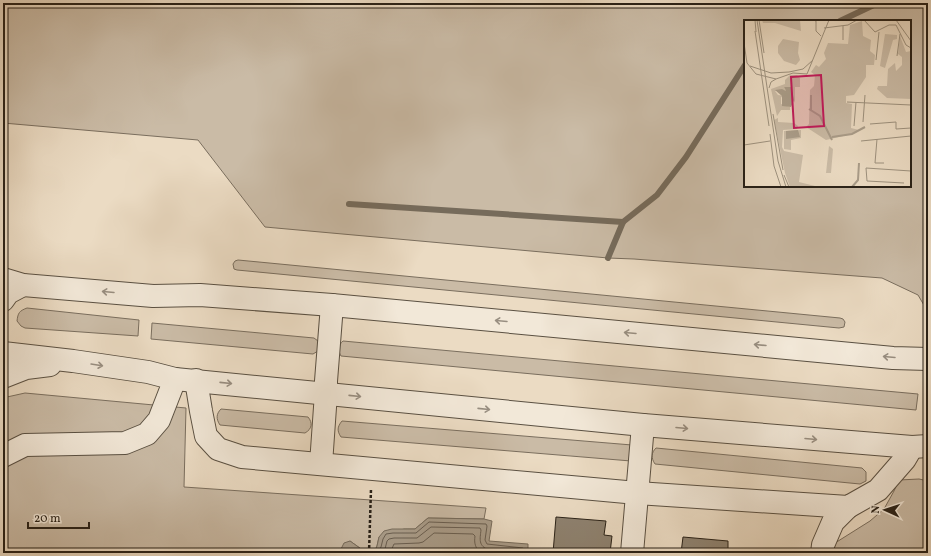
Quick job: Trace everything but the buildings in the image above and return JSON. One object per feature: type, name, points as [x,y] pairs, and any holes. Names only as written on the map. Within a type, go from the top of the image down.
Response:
[{"type":"lane","points":[[3,300],[13,282],[153,296],[200,295],[332,305],[893,358],[928,359]]},
{"type":"lane","points":[[320,464],[332,305]]},
{"type":"lane","points":[[3,342],[25,355]]},
{"type":"lane","points":[[3,353],[148,372],[185,380],[643,425],[920,447]]},
{"type":"lane","points":[[3,377],[26,368],[73,361]]},
{"type":"lane","points":[[3,456],[25,445],[125,443],[147,434],[185,380]]},
{"type":"lane","points":[[185,380],[201,411],[206,436],[218,449],[242,457],[637,493],[848,507]]},
{"type":"lane","points":[[632,553],[643,425]]},
{"type":"lane","points":[[822,553],[823,545],[833,522],[848,507],[878,490],[905,459],[920,447]]},
{"type":"path","points":[[369,553],[372,469]]},
{"type":"shaded area","points":[[3,3],[928,3],[928,312],[918,295],[882,278],[608,258],[265,227],[198,140],[3,123]]},
{"type":"shaded area","points":[[238,260],[840,318],[845,322],[844,327],[839,328],[237,270],[234,269],[233,264]]},
{"type":"shaded area","points":[[27,308],[139,320],[138,336],[25,328],[17,321],[19,313]]},
{"type":"shaded area","points":[[152,323],[314,338],[318,341],[318,351],[313,354],[151,339]]},
{"type":"shaded area","points":[[343,341],[918,394],[916,410],[341,356],[339,348]]},
{"type":"shaded area","points":[[25,393],[186,408],[184,487],[486,508],[484,519],[428,518],[415,529],[404,529],[379,537],[374,553],[364,553],[364,551],[350,541],[341,549],[341,553],[3,553],[3,399]]},
{"type":"shaded area","points":[[221,409],[308,417],[311,421],[311,426],[305,433],[220,425],[217,417]]},
{"type":"shaded area","points":[[342,421],[632,445],[631,461],[341,437],[338,429]]},
{"type":"shaded area","points":[[656,448],[862,468],[866,472],[866,481],[860,484],[655,464],[652,456]]},
{"type":"shaded area","points":[[919,479],[928,481],[928,553],[834,553],[835,543],[870,521],[884,509],[899,480]]},
{"type":"water","points":[[428,518],[484,519],[492,521],[489,541],[528,544],[528,553],[374,553],[379,537],[384,531],[392,529],[415,529]]},
{"type":"water","points":[[350,541],[364,551],[364,553],[341,553],[344,543]]},
{"type":"waterway","points":[[842,20],[878,3]]},
{"type":"waterway","points":[[608,258],[623,222],[657,195],[686,157],[744,67]]},
{"type":"waterway","points":[[349,204],[623,222]]}]
